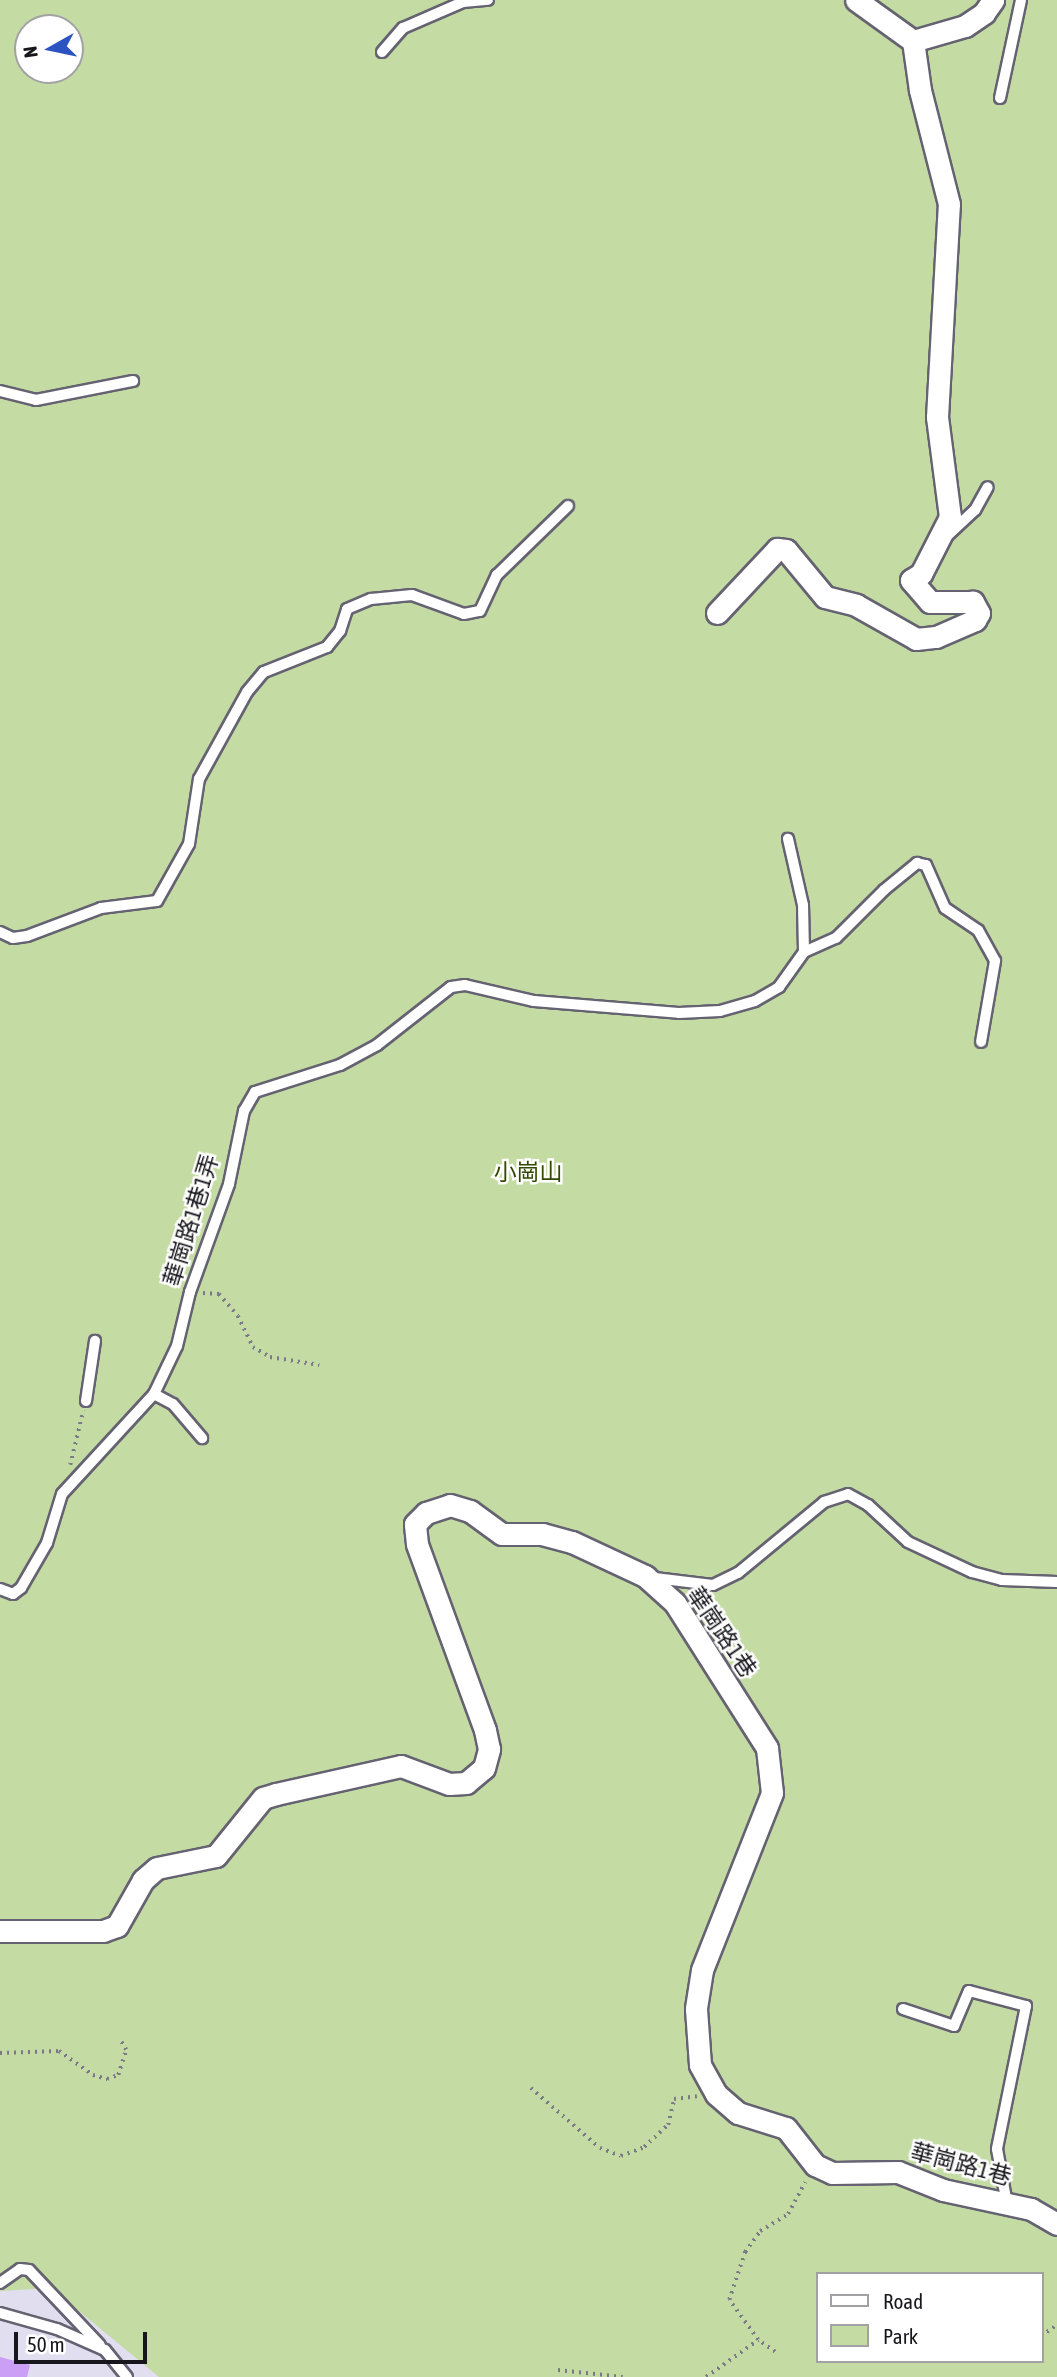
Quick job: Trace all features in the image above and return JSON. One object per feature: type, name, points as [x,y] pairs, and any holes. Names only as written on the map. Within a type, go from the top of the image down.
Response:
[{"type":"street","points":[[717,613],[777,549],[786,550],[824,597],[856,605],[916,639],[936,637],[975,620],[979,613],[973,602],[930,602],[919,593],[911,580],[920,574],[950,517],[937,417],[949,204],[920,90],[913,41],[856,0]]},
{"type":"street","points":[[913,41],[965,26],[984,13],[993,0]]},
{"type":"street","name":"華崗路1巷","points":[[0,1931],[103,1931],[117,1926],[143,1880],[158,1868],[216,1856],[263,1798],[401,1766],[449,1784],[466,1783],[484,1768],[489,1749],[485,1730],[417,1544],[415,1524],[426,1513],[450,1505],[470,1511],[502,1534],[542,1534],[572,1542],[645,1576],[675,1603],[767,1748],[772,1793],[702,1970],[698,1996],[695,2035],[700,2065],[716,2094],[738,2113],[786,2128],[815,2165],[832,2173],[898,2172],[943,2190],[1031,2209],[1057,2224]]},
{"type":"lane","points":[[382,52],[403,28],[463,2],[488,0]]},
{"type":"lane","points":[[1000,98],[1021,0]]},
{"type":"lane","points":[[0,391],[36,400],[133,381]]},
{"type":"lane","points":[[938,544],[975,510],[988,487]]},
{"type":"lane","points":[[0,932],[13,938],[27,936],[101,908],[157,901],[189,844],[199,779],[247,692],[264,672],[327,647],[340,631],[347,609],[371,599],[412,595],[464,614],[480,611],[497,575],[568,506]]},
{"type":"lane","points":[[789,839],[803,905],[804,952],[836,939],[884,890],[917,863],[926,865],[946,908],[978,930],[995,961],[981,1042]]},
{"type":"lane","name":"華崗路1巷1弄","points":[[0,1590],[13,1594],[21,1588],[47,1543],[62,1494],[154,1394],[177,1346],[190,1292],[229,1184],[244,1111],[255,1091],[266,1085],[340,1065],[377,1045],[451,987],[465,985],[534,1001],[679,1013],[720,1011],[755,1001],[779,988],[804,952]]},
{"type":"lane","points":[[86,1401],[95,1341]]},
{"type":"lane","points":[[154,1394],[173,1404],[202,1438]]},
{"type":"lane","points":[[645,1576],[713,1585],[738,1573],[824,1503],[848,1494],[868,1504],[908,1542],[972,1572],[1002,1580],[1057,1581]]},
{"type":"lane","points":[[903,2009],[954,2026],[969,1991],[1026,2007],[997,2149],[1007,2204]]},
{"type":"lane","points":[[0,2283],[20,2269],[29,2270],[127,2377]]},
{"type":"lane","points":[[0,2313],[57,2329],[104,2350]]},
{"type":"path","points":[[190,1292],[219,1294],[253,1347],[270,1357],[318,1365]]},
{"type":"path","points":[[62,1494],[86,1401]]},
{"type":"path","points":[[0,2053],[59,2051],[93,2075],[107,2079],[118,2075],[126,2050],[120,2040]]},
{"type":"path","points":[[531,2088],[600,2148],[621,2155],[644,2147],[668,2125],[674,2099],[716,2094]]},
{"type":"path","points":[[775,2352],[758,2340],[729,2300],[734,2277],[760,2231],[788,2214],[815,2165]]},
{"type":"path","points":[[706,2377],[758,2340]]},
{"type":"path","points":[[558,2370],[623,2377]]},
{"type":"green space","name":"小崗山","points":[[0,0],[1057,0],[1057,2377],[159,2377],[51,2288],[0,2291]]},
{"type":"building","points":[[0,2357],[30,2365],[27,2377],[0,2377]]}]
